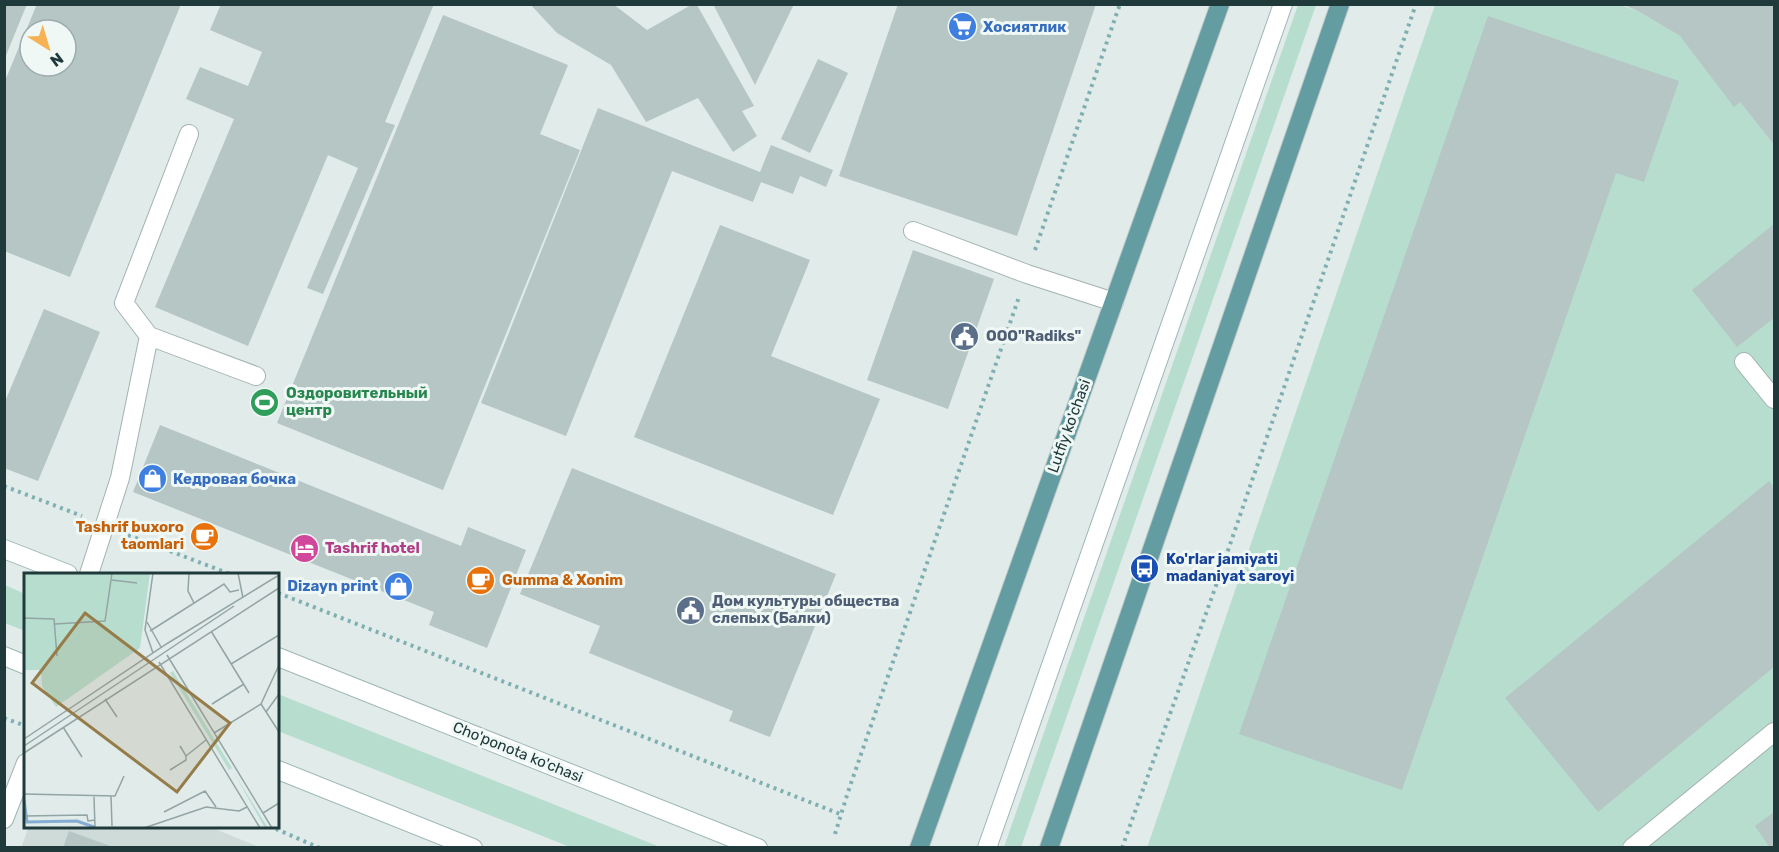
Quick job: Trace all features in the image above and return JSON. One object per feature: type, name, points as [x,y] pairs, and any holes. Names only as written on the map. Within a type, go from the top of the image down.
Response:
[{"type":"main road","name":"Lutfiy ko'chasi","points":[[919,848],[1220,4]]},
{"type":"main road","points":[[987,848],[1283,4]]},
{"type":"main road","points":[[1049,848],[1340,4]]},
{"type":"main road","points":[[189,134],[124,303],[149,336],[256,376]]},
{"type":"main road","points":[[913,231],[1027,274],[1114,302]]},
{"type":"main road","points":[[90,573],[120,478],[149,336]]},
{"type":"main road","points":[[1744,362],[1774,399]]},
{"type":"main road","points":[[4,549],[65,573]]},
{"type":"main road","points":[[4,656],[24,664]]},
{"type":"main road","name":"Cho'ponota ko'chasi","points":[[279,657],[758,848]]},
{"type":"main road","points":[[1632,848],[1774,732]]},
{"type":"main road","points":[[4,819],[24,769]]},
{"type":"main road","points":[[279,770],[472,848]]},
{"type":"path","points":[[835,834],[1120,4]]},
{"type":"path","points":[[1122,848],[1213,594],[1416,4]]},
{"type":"path","points":[[279,593],[840,814]]},
{"type":"path","points":[[4,718],[24,725]]},
{"type":"path","points":[[274,828],[320,848]]},
{"type":"shaded area","points":[[28,828],[212,828],[259,847],[21,848]]},
{"type":"green space","points":[[1298,5],[1316,5],[1021,847],[1004,847]]},
{"type":"green space","points":[[1435,5],[1619,5],[1636,10],[1680,36],[1740,102],[1774,145],[1774,847],[1147,848]]},
{"type":"green space","points":[[5,585],[24,594],[24,631],[5,623]]},
{"type":"green space","points":[[279,694],[660,847],[570,847],[279,731]]},
{"type":"building","points":[[4,4],[27,4],[21,18],[18,18],[18,26],[4,58]]},
{"type":"building","points":[[37,4],[181,4],[70,277],[4,251],[4,83],[18,49],[18,78],[78,78],[78,18],[31,18]]},
{"type":"building","points":[[221,4],[434,4],[385,122],[395,125],[323,294],[307,288],[358,168],[328,155],[248,346],[155,307],[234,119],[186,99],[200,67],[248,86],[262,52],[210,30]]},
{"type":"building","points":[[530,4],[613,4],[647,30],[691,5],[697,5],[754,106],[742,111],[757,136],[733,152],[698,98],[646,122],[611,65],[557,33]]},
{"type":"building","points":[[713,4],[794,4],[755,85]]},
{"type":"building","points":[[898,4],[1096,4],[1017,236],[839,176]]},
{"type":"building","points":[[1621,4],[1774,4],[1774,145],[1740,102],[1734,107],[1680,36],[1636,10]]},
{"type":"building","points":[[443,15],[568,65],[540,134],[580,150],[443,490],[277,423]]},
{"type":"building","points":[[1488,16],[1679,81],[1644,182],[1616,173],[1402,790],[1239,734]]},
{"type":"building","points":[[818,59],[848,73],[810,153],[781,139]]},
{"type":"building","points":[[598,108],[760,172],[771,145],[833,170],[826,187],[800,176],[793,194],[761,182],[753,202],[672,171],[566,436],[481,403]]},
{"type":"building","points":[[1774,224],[1774,318],[1737,347],[1692,290]]},
{"type":"building","points":[[720,225],[810,260],[771,356],[880,399],[833,515],[634,437]]},
{"type":"building","points":[[913,250],[994,279],[948,409],[867,380]]},
{"type":"building","points":[[44,309],[100,332],[38,481],[4,468],[4,404]]},
{"type":"building","points":[[160,425],[461,546],[468,527],[526,550],[487,648],[429,625],[434,612],[133,492]]},
{"type":"building","name":"Дом культуры общества слепых (Балки)","points":[[572,468],[836,574],[770,737],[729,721],[733,711],[589,653],[600,626],[520,594]]},
{"type":"building","points":[[1769,481],[1774,488],[1774,667],[1598,812],[1505,698]]},
{"type":"building","points":[[1774,812],[1774,848],[1770,848],[1755,826]]},
{"type":"building","points":[[69,831],[113,847],[113,848],[63,848]]},
{"type":"place","name":"Хосиятлик","points":[[962,27]]},
{"type":"place","name":"OOO\"Radiks\"","points":[[965,336]]},
{"type":"place","name":"Оздоровительный центр","points":[[265,402]]},
{"type":"place","name":"Кедровая бочка","points":[[152,479]]},
{"type":"place","name":"Tashrif buxoro taomlari","points":[[205,536]]},
{"type":"place","name":"Tashrif hotel","points":[[304,548]]},
{"type":"place","name":"Ko'rlar jamiyati madaniyat saroyi","points":[[1145,568]]},
{"type":"place","name":"Gumma & Xonim","points":[[481,580]]},
{"type":"place","name":"Dizayn print","points":[[399,586]]},
{"type":"place","name":"Дом культуры общества слепых (Балки)","points":[[691,610]]}]
